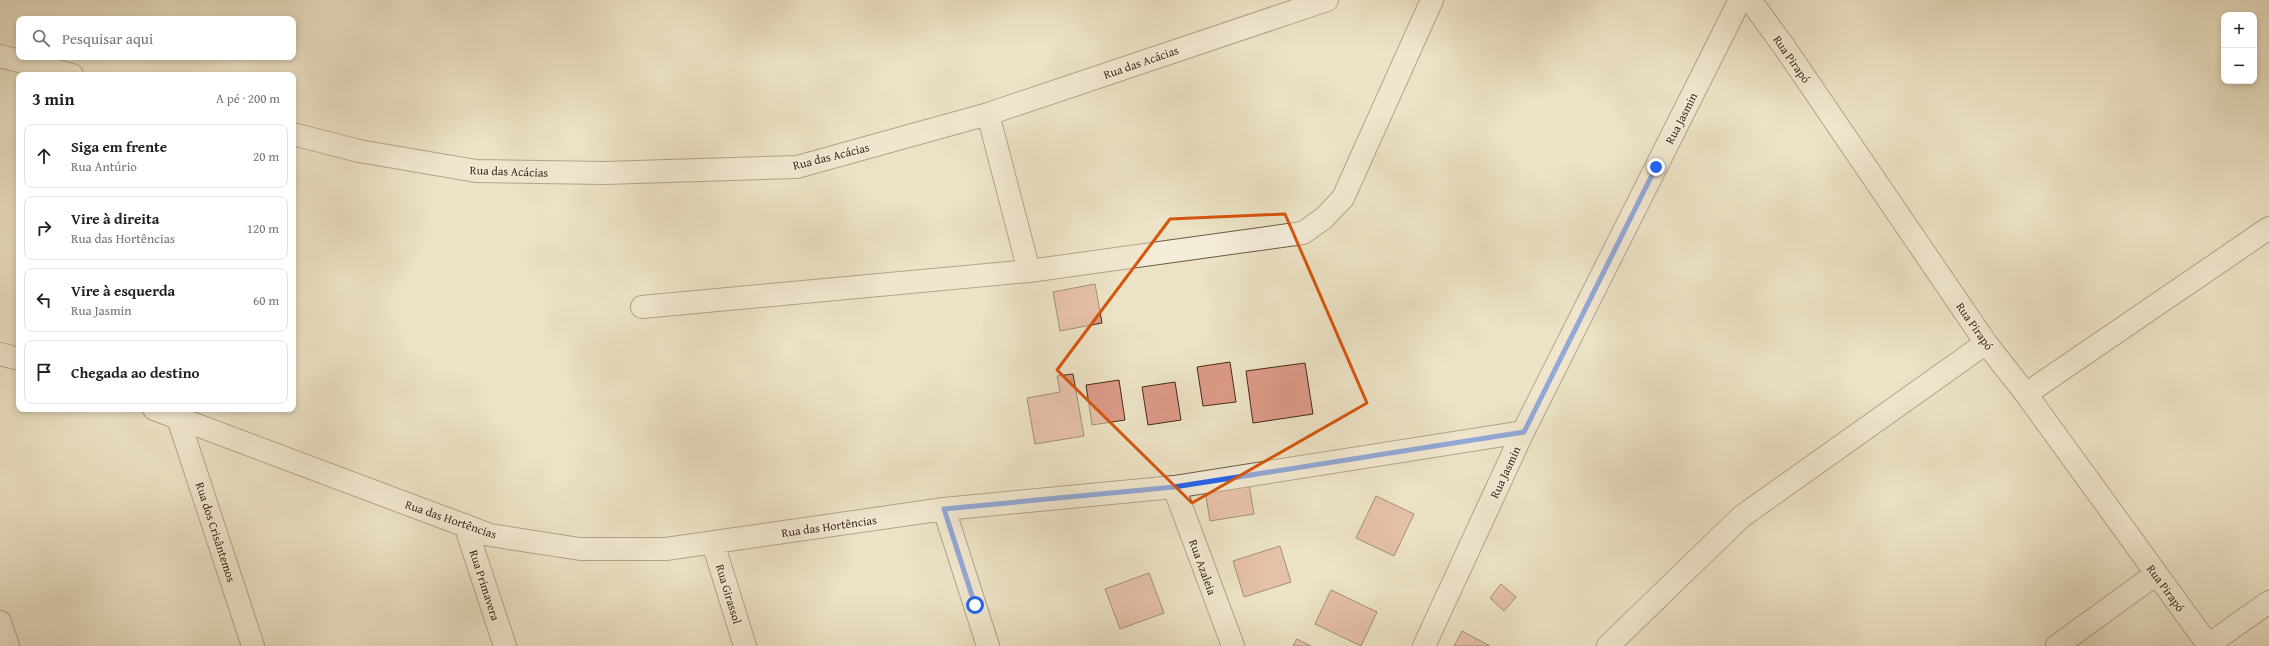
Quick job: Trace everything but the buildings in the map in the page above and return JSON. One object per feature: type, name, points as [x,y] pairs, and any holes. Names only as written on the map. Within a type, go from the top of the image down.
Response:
[{"type":"street","name":"Rua das Acácias","points":[[296,135],[359,151],[476,171],[604,173],[797,167],[988,114],[1326,0]]},
{"type":"street","points":[[642,307],[1029,271],[1303,233],[1324,218],[1343,198],[1432,0]]},
{"type":"street","name":"Rua Jasmin","points":[[1424,646],[1524,432],[1740,0]]},
{"type":"street","name":"Rua Pirapó","points":[[1750,0],[1785,48],[1986,343],[2026,394],[2208,645]]},
{"type":"street","points":[[0,56],[61,72]]},
{"type":"street","points":[[988,114],[1029,271]]},
{"type":"street","points":[[2026,394],[2269,228]]},
{"type":"street","points":[[1608,646],[1741,517],[1986,343]]},
{"type":"street","points":[[0,354],[16,358]]},
{"type":"street","name":"Rua das Hortências","points":[[162,412],[490,535],[580,549],[666,549],[944,509],[1174,487],[1524,432]]},
{"type":"street","name":"Rua dos Crisântemos","points":[[178,418],[254,646]]},
{"type":"street","name":"Rua Azaleia","points":[[1174,487],[1233,646]]},
{"type":"street","points":[[944,509],[988,646]]},
{"type":"street","name":"Rua Primavera","points":[[464,525],[505,646]]},
{"type":"street","name":"Rua Girassol","points":[[712,543],[745,646]]},
{"type":"street","points":[[2057,646],[2156,574]]},
{"type":"street","points":[[2208,645],[2269,602]]},
{"type":"street","points":[[0,622],[8,646]]},
{"type":"highlighted area","points":[[1285,214],[1367,403],[1192,503],[1057,370],[1170,219]]},
{"type":"route","points":[[975,605],[944,509],[1174,487],[1524,432],[1656,167]]}]
